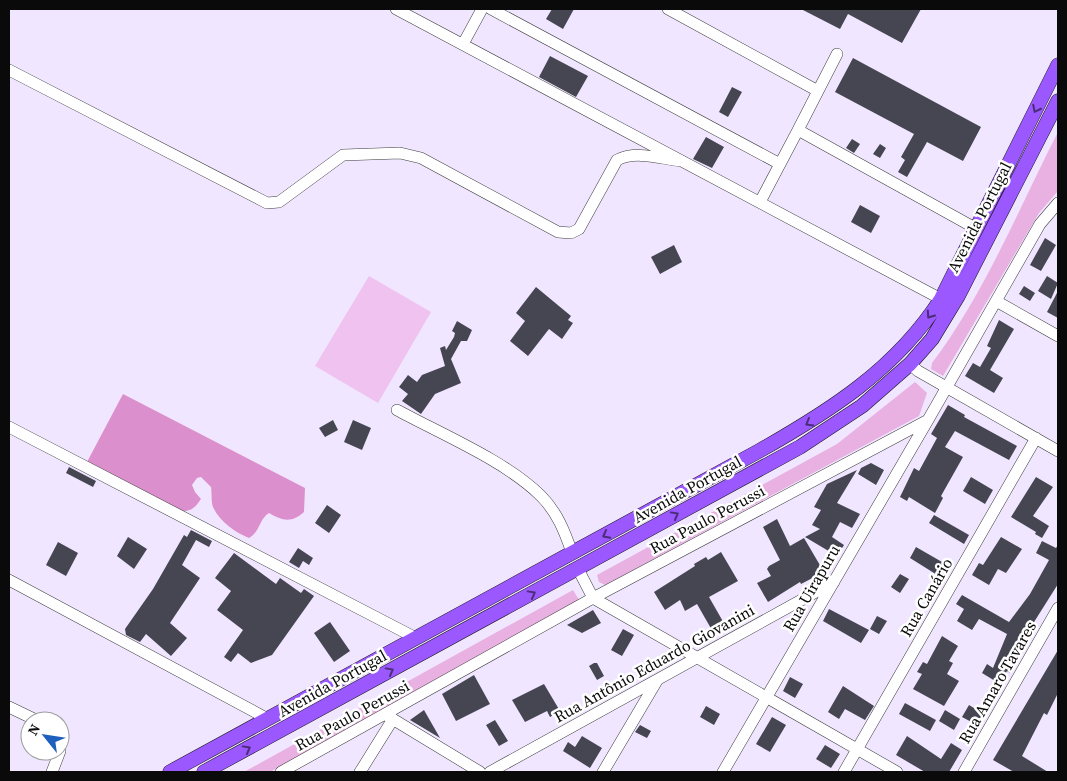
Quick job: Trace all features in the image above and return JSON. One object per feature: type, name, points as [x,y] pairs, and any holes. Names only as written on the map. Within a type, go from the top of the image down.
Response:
[{"type":"main road","points":[[170,772],[759,452],[814,420],[872,378],[899,353],[930,317],[941,299],[1058,66]]},
{"type":"main road","name":"Avenida Portugal","points":[[204,772],[734,483],[807,442],[862,406],[910,364],[932,339],[958,296],[1058,101]]},
{"type":"main road","points":[[759,452],[766,465]]},
{"type":"main road","points":[[726,469],[734,483]]},
{"type":"street","points":[[396,9],[941,299]]},
{"type":"street","points":[[463,44],[482,9]]},
{"type":"street","points":[[491,9],[780,164]]},
{"type":"street","points":[[668,9],[818,91]]},
{"type":"street","points":[[760,202],[837,54]]},
{"type":"street","points":[[9,70],[267,203],[279,202],[343,154],[400,154],[421,158],[558,232],[571,233],[580,229],[617,160],[626,155],[638,155],[682,161]]},
{"type":"street","points":[[798,130],[975,228]]},
{"type":"street","points":[[928,420],[1040,224],[1058,203]]},
{"type":"street","points":[[996,301],[1058,336]]},
{"type":"street","points":[[910,364],[918,371],[1058,451]]},
{"type":"street","points":[[396,410],[481,455],[516,476],[541,496],[557,516],[572,553]]},
{"type":"street","name":"Rua Uirapuru","points":[[723,772],[928,420]]},
{"type":"street","name":"Rua Paulo Perussi","points":[[281,772],[389,717],[592,598],[928,420]]},
{"type":"street","points":[[9,427],[416,638]]},
{"type":"street","name":"Rua Canário","points":[[844,772],[1036,438]]},
{"type":"street","points":[[578,569],[592,598],[897,772]]},
{"type":"street","points":[[9,580],[268,719]]},
{"type":"street","name":"Rua Antônio Eduardo Giovanini","points":[[490,772],[834,581]]},
{"type":"street","name":"Rua Amaro Tavares","points":[[964,772],[1058,608]]},
{"type":"street","points":[[603,772],[658,679]]},
{"type":"street","points":[[360,772],[389,717],[480,772]]},
{"type":"shaded area","points":[[1058,132],[1058,191],[1039,213],[943,376],[931,369],[932,363],[985,280]]},
{"type":"shaded area","points":[[369,276],[431,312],[378,403],[315,366]]},
{"type":"shaded area","points":[[915,382],[927,393],[919,416],[605,585],[599,582],[597,575],[837,444]]},
{"type":"shaded area","points":[[123,394],[305,488],[304,512],[300,516],[287,520],[269,513],[249,538],[233,530],[219,517],[212,505],[211,487],[201,477],[197,478],[192,485],[201,499],[192,509],[179,511],[87,462]]},
{"type":"shaded area","points":[[573,590],[579,600],[270,772],[244,772]]},
{"type":"building","points":[[552,9],[574,9],[563,29],[546,19]]},
{"type":"building","points":[[801,9],[921,9],[902,43],[848,14],[840,29]]},
{"type":"building","points":[[550,56],[588,76],[576,97],[539,77]]},
{"type":"building","points":[[853,58],[981,127],[963,161],[927,142],[907,177],[898,172],[905,160],[901,157],[914,134],[835,92]]},
{"type":"building","points":[[732,87],[742,92],[728,117],[719,112]]},
{"type":"building","points":[[706,137],[724,147],[712,168],[693,159]]},
{"type":"building","points":[[852,139],[860,144],[854,153],[846,148]]},
{"type":"building","points":[[880,144],[886,148],[880,158],[873,154]]},
{"type":"building","points":[[860,205],[880,216],[871,233],[851,222]]},
{"type":"building","points":[[1045,238],[1056,245],[1041,271],[1030,265]]},
{"type":"building","points":[[674,245],[682,262],[660,274],[651,257]]},
{"type":"building","points":[[1047,276],[1058,283],[1051,299],[1038,291]]},
{"type":"building","points":[[1024,286],[1035,293],[1030,301],[1019,294]]},
{"type":"building","points":[[536,287],[571,316],[568,320],[573,323],[562,339],[549,329],[528,356],[510,341],[525,321],[516,313]]},
{"type":"building","points":[[1058,291],[1058,318],[1047,312]]},
{"type":"building","points":[[999,320],[1014,329],[990,370],[1003,378],[994,393],[965,376],[973,363],[980,367],[991,348],[987,346]]},
{"type":"building","points":[[457,321],[472,330],[467,341],[461,341],[451,359],[461,383],[435,394],[421,414],[402,401],[408,394],[399,387],[408,375],[417,382],[422,375],[445,366],[440,348],[445,346],[446,350],[454,337],[455,333],[452,331]]},
{"type":"building","points":[[948,405],[965,415],[964,417],[1017,446],[1009,460],[955,431],[945,447],[963,457],[941,496],[943,498],[935,513],[909,497],[907,501],[900,497],[914,468],[919,471],[937,438],[931,434]]},
{"type":"building","points":[[333,420],[338,430],[325,437],[319,428]]},
{"type":"building","points":[[353,420],[371,428],[362,450],[344,442]]},
{"type":"building","points":[[871,463],[884,470],[876,485],[858,474],[861,468]]},
{"type":"building","points":[[69,467],[96,481],[93,487],[66,473]]},
{"type":"building","points":[[857,470],[837,503],[860,514],[852,528],[840,522],[832,537],[844,545],[837,556],[805,537],[820,529],[812,525],[821,510],[814,507],[827,484]]},
{"type":"building","points":[[971,477],[993,490],[985,504],[963,491]]},
{"type":"building","points":[[1036,477],[1053,487],[1033,516],[1049,526],[1042,538],[1035,534],[1036,532],[1011,517]]},
{"type":"building","points":[[327,505],[341,515],[329,533],[315,523]]},
{"type":"building","points":[[934,515],[969,535],[964,544],[929,523]]},
{"type":"building","points":[[777,519],[790,546],[804,538],[824,572],[801,584],[800,582],[768,602],[757,583],[771,576],[767,569],[780,560],[763,527]]},
{"type":"building","points":[[191,530],[212,541],[209,547],[196,540],[182,565],[200,578],[170,623],[187,638],[171,656],[146,634],[140,642],[126,635],[125,629],[153,589],[184,535],[187,537]]},
{"type":"building","points":[[128,537],[147,549],[134,569],[117,556]]},
{"type":"building","points":[[1001,537],[1022,549],[1006,573],[998,569],[989,585],[972,575],[979,563],[983,565]]},
{"type":"building","points":[[1042,541],[1056,548],[1058,545],[1058,584],[1029,630],[1026,628],[1017,644],[1022,647],[1014,659],[1017,661],[1010,673],[1007,671],[1000,684],[982,673],[987,664],[993,668],[1007,634],[979,619],[972,630],[957,621],[964,609],[956,604],[962,595],[1009,622],[1030,594],[1049,560],[1036,553]]},
{"type":"building","points":[[58,542],[78,553],[66,576],[46,565]]},
{"type":"building","points":[[916,547],[949,566],[942,578],[910,558]]},
{"type":"building","points":[[298,548],[313,558],[309,565],[303,561],[299,568],[289,562]]},
{"type":"building","points":[[721,552],[738,581],[709,597],[725,625],[713,632],[697,604],[685,611],[680,600],[665,610],[654,592],[695,566],[694,564],[706,557],[708,560]]},
{"type":"building","points":[[234,553],[276,584],[280,578],[301,593],[304,589],[314,596],[272,655],[251,663],[238,653],[231,662],[224,657],[243,630],[217,610],[231,591],[215,578]]},
{"type":"building","points":[[900,574],[909,579],[900,593],[891,587]]},
{"type":"building","points":[[829,609],[869,630],[861,643],[823,621]]},
{"type":"building","points":[[593,610],[601,623],[582,633],[567,625]]},
{"type":"building","points":[[877,616],[887,621],[879,634],[870,629]]},
{"type":"building","points":[[330,622],[350,651],[334,662],[314,633]]},
{"type":"building","points":[[623,629],[634,635],[622,656],[611,650]]},
{"type":"building","points":[[942,636],[958,646],[949,661],[953,663],[947,674],[959,681],[944,706],[913,689],[922,674],[917,672],[923,662],[927,664]]},
{"type":"building","points":[[1058,650],[1058,693],[1047,715],[1044,713],[1022,756],[1048,772],[1014,772],[993,760]]},
{"type":"building","points":[[597,663],[604,676],[597,680],[589,666]]},
{"type":"building","points":[[474,675],[490,704],[456,721],[442,694]]},
{"type":"building","points":[[790,677],[803,684],[795,698],[783,691]]},
{"type":"building","points":[[544,684],[560,711],[550,717],[547,711],[525,722],[512,700]]},
{"type":"building","points":[[843,686],[874,706],[865,720],[845,709],[839,719],[828,712]]},
{"type":"building","points":[[905,703],[936,720],[930,731],[899,714]]},
{"type":"building","points":[[969,705],[985,715],[979,726],[962,717]]},
{"type":"building","points":[[706,706],[720,714],[714,725],[700,717]]},
{"type":"building","points":[[424,710],[440,738],[410,720]]},
{"type":"building","points":[[945,710],[960,719],[954,730],[939,721]]},
{"type":"building","points":[[772,717],[786,725],[770,752],[756,744]]},
{"type":"building","points":[[495,720],[508,741],[499,746],[486,725]]},
{"type":"building","points":[[640,725],[651,731],[647,738],[635,732]]},
{"type":"building","points":[[582,736],[602,748],[590,768],[563,751],[568,742],[575,747]]},
{"type":"building","points":[[907,736],[941,759],[951,743],[962,750],[949,772],[925,772],[896,755]]},
{"type":"building","points":[[825,745],[840,754],[831,768],[816,759]]}]
